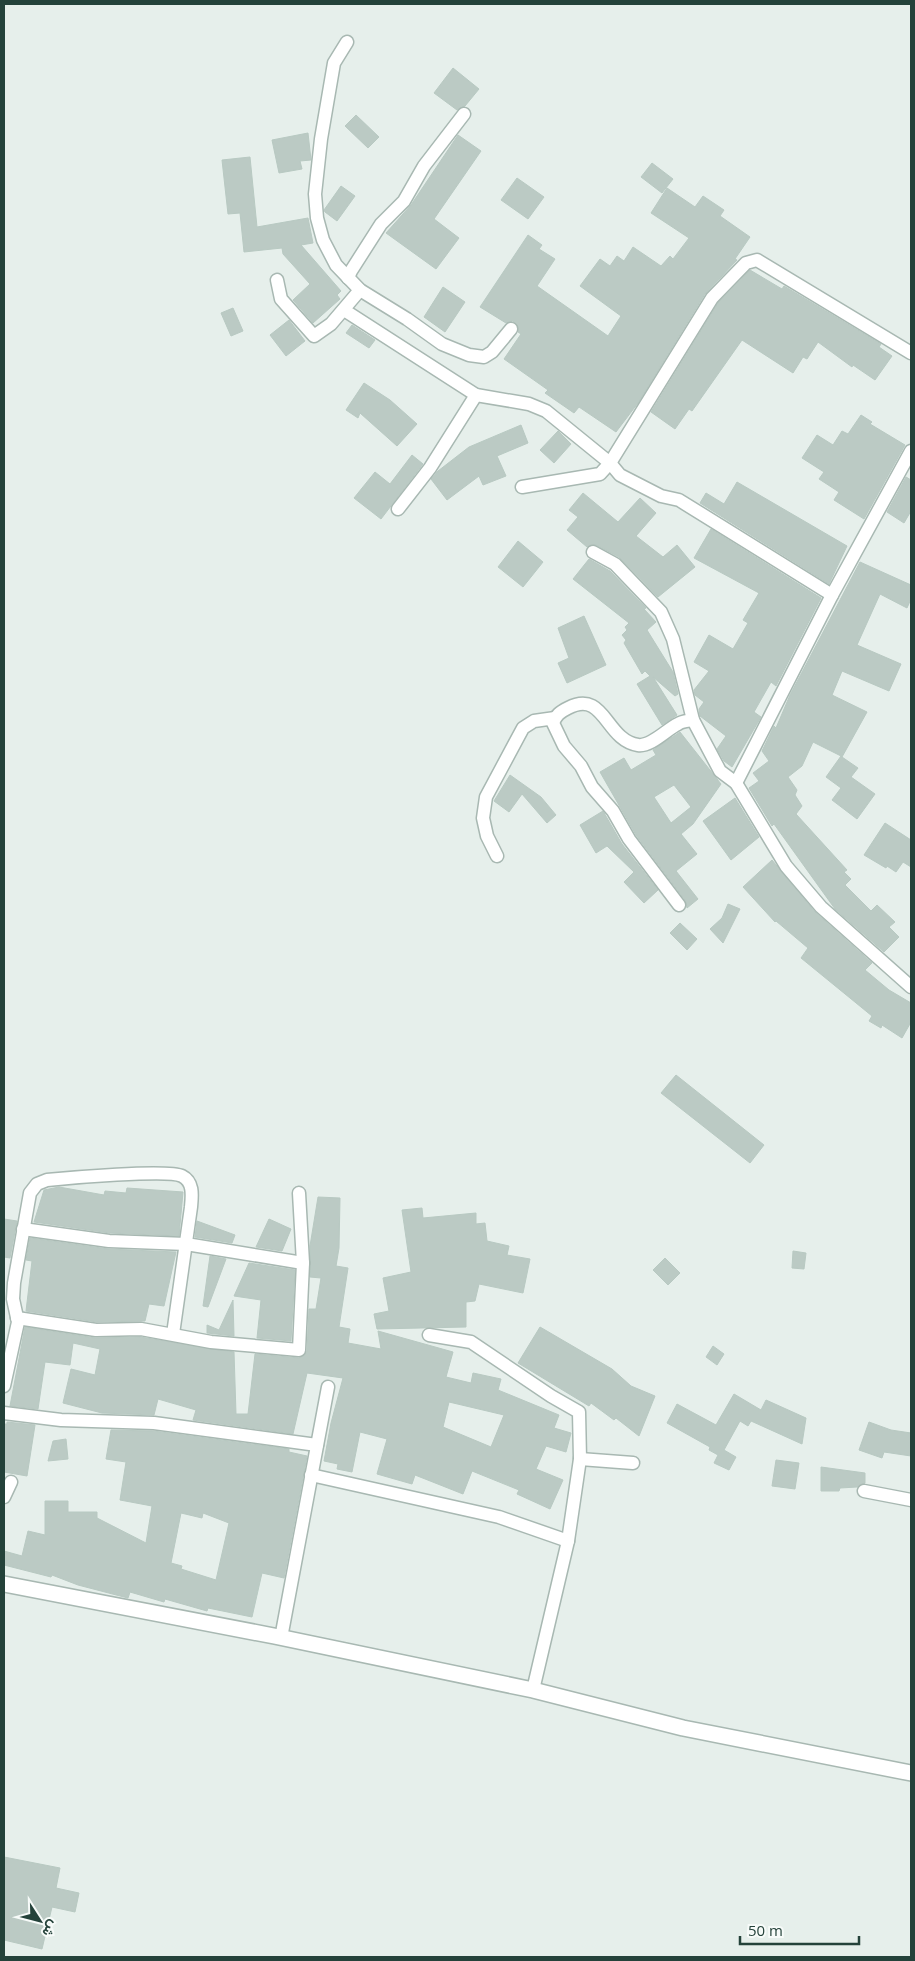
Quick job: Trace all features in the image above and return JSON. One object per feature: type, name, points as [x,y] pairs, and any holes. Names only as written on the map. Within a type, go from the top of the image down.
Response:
[{"type":"street","points":[[347,42],[334,63],[326,99],[315,194],[317,218],[323,240],[336,265],[360,290],[407,319],[442,344],[469,355],[484,357],[492,352],[511,329]]},
{"type":"street","points":[[348,278],[351,270],[381,224],[404,201],[424,166],[464,114]]},
{"type":"street","points":[[522,487],[600,474],[610,463],[712,298],[746,263],[757,260],[911,353]]},
{"type":"street","points":[[277,280],[281,300],[314,336],[344,310],[360,290]]},
{"type":"street","points":[[344,310],[476,395],[529,404],[546,412],[610,463],[620,475],[661,496],[679,500],[832,595]]},
{"type":"street","points":[[398,509],[430,468],[476,395]]},
{"type":"street","points":[[736,783],[832,595],[911,451]]},
{"type":"street","points":[[593,552],[615,564],[661,612],[674,639],[693,720],[720,771],[736,783],[786,866],[821,907],[911,987]]},
{"type":"street","points":[[679,905],[630,839],[612,811],[592,787],[581,766],[564,746],[553,724],[560,712],[581,702],[590,703],[622,737],[636,745],[643,745],[679,723],[693,720]]},
{"type":"street","points":[[497,856],[487,836],[483,818],[486,797],[523,728],[534,721],[555,718]]},
{"type":"street","points":[[4,1386],[14,1284],[30,1193],[38,1184],[47,1180],[129,1175],[174,1175],[181,1176],[186,1180],[192,1192],[174,1334]]},
{"type":"street","points":[[12,1312],[96,1330],[142,1330],[174,1334],[211,1342],[299,1350],[303,1263],[299,1194]]},
{"type":"street","points":[[23,1229],[109,1240],[186,1244],[303,1263]]},
{"type":"street","points":[[428,1335],[471,1342],[551,1396],[579,1412],[580,1459],[568,1541],[533,1690]]},
{"type":"street","points":[[281,1638],[328,1387]]},
{"type":"street","points":[[4,1412],[61,1420],[154,1423],[317,1445]]},
{"type":"street","points":[[580,1459],[633,1463]]},
{"type":"street","points":[[311,1475],[499,1517],[568,1541]]},
{"type":"street","points":[[4,1498],[11,1482]]},
{"type":"street","points":[[864,1491],[911,1500]]},
{"type":"street","points":[[4,1584],[533,1690],[683,1728],[911,1773]]},
{"type":"building","points":[[453,68],[479,89],[465,106],[457,110],[434,93]]},
{"type":"building","points":[[356,115],[379,137],[368,148],[345,126]]},
{"type":"building","points":[[308,133],[311,160],[300,161],[302,169],[279,173],[272,140]]},
{"type":"building","points":[[458,135],[481,151],[434,219],[459,238],[436,269],[386,233],[411,205]]},
{"type":"building","points":[[250,157],[257,227],[308,218],[313,243],[301,245],[341,291],[337,295],[340,299],[313,323],[293,300],[310,284],[283,254],[282,248],[244,252],[240,213],[228,214],[222,160]]},
{"type":"building","points":[[652,163],[673,179],[662,193],[641,177]]},
{"type":"building","points":[[517,178],[544,197],[528,219],[501,200]]},
{"type":"building","points":[[341,186],[355,196],[337,221],[324,210]]},
{"type":"building","points":[[667,188],[695,207],[703,196],[724,210],[720,216],[750,237],[735,259],[737,260],[705,294],[638,403],[616,432],[579,407],[574,413],[545,393],[548,390],[504,359],[521,334],[518,332],[518,326],[513,321],[506,323],[480,307],[528,235],[542,245],[539,249],[555,259],[537,286],[608,336],[621,316],[580,286],[600,259],[610,266],[617,256],[624,261],[633,247],[661,266],[670,256],[673,259],[689,238],[651,213]]},
{"type":"building","points":[[750,270],[782,289],[784,286],[881,344],[879,347],[892,356],[875,380],[853,365],[852,367],[818,342],[807,359],[803,357],[793,373],[742,340],[692,411],[689,409],[675,429],[651,412],[718,303]]},
{"type":"building","points":[[443,287],[465,302],[445,332],[424,317]]},
{"type":"building","points":[[233,308],[243,331],[231,336],[221,313]]},
{"type":"building","points":[[289,320],[305,341],[286,356],[270,335]]},
{"type":"building","points":[[352,325],[375,340],[369,348],[346,333]]},
{"type":"building","points":[[364,383],[390,400],[417,424],[397,446],[360,413],[358,418],[346,410]]},
{"type":"building","points":[[861,415],[872,422],[870,424],[905,445],[864,519],[834,500],[839,492],[819,479],[824,472],[802,458],[817,435],[833,445],[842,431],[848,434]]},
{"type":"building","points":[[521,425],[528,443],[497,456],[506,476],[483,485],[479,476],[447,500],[431,479],[438,471],[469,447]]},
{"type":"building","points":[[558,431],[571,444],[554,463],[540,450]]},
{"type":"building","points":[[412,455],[423,464],[381,519],[354,498],[375,472],[390,484]]},
{"type":"building","points":[[906,477],[911,480],[911,511],[904,523],[887,512]]},
{"type":"building","points":[[737,482],[847,546],[829,584],[700,503],[706,493],[724,504]]},
{"type":"building","points":[[583,493],[618,522],[640,498],[656,513],[636,536],[663,557],[677,545],[695,567],[658,597],[619,557],[596,545],[587,547],[567,530],[578,517],[569,510]]},
{"type":"building","points":[[711,529],[821,598],[776,686],[771,682],[754,712],[761,717],[732,767],[724,761],[717,749],[726,736],[700,716],[699,709],[704,702],[695,695],[694,690],[709,671],[694,662],[709,635],[733,649],[748,623],[743,620],[759,593],[694,558]]},
{"type":"building","points":[[518,541],[543,562],[523,587],[498,567]]},
{"type":"building","points":[[589,559],[610,571],[646,608],[644,609],[656,622],[647,630],[673,672],[678,694],[675,696],[653,677],[677,715],[662,725],[637,684],[650,676],[645,671],[642,674],[624,643],[626,640],[622,635],[627,630],[625,627],[629,623],[573,579]]},
{"type":"building","points":[[860,562],[911,585],[911,599],[907,608],[880,594],[857,645],[901,664],[889,691],[842,671],[832,695],[867,712],[842,757],[858,768],[851,777],[875,794],[857,819],[832,800],[841,788],[826,777],[841,756],[813,742],[802,766],[788,777],[797,790],[795,795],[802,806],[796,814],[847,870],[844,872],[851,879],[845,885],[871,911],[877,905],[895,922],[889,927],[899,937],[884,952],[835,909],[774,824],[772,826],[749,788],[759,781],[753,773],[769,761],[762,751],[774,726],[776,728],[790,695]]},
{"type":"building","points":[[584,616],[606,665],[567,683],[558,663],[569,658],[558,628]]},
{"type":"building","points":[[680,732],[721,784],[693,824],[681,834],[697,854],[676,871],[698,899],[687,908],[685,900],[636,835],[600,772],[624,758],[631,770],[656,755],[653,750]],"holes":[[[674,785],[691,807],[671,823],[654,797]]]},
{"type":"building","points":[[510,775],[541,797],[556,815],[547,823],[522,794],[509,812],[494,801]]},
{"type":"building","points":[[735,798],[759,837],[731,860],[703,821]]},
{"type":"building","points":[[603,811],[622,844],[658,890],[644,903],[624,882],[634,872],[607,846],[596,853],[580,825]]},
{"type":"building","points":[[885,823],[911,840],[911,867],[903,862],[896,872],[864,855]]},
{"type":"building","points":[[772,860],[815,912],[872,963],[865,970],[889,990],[911,1003],[911,1022],[902,1038],[882,1025],[881,1028],[869,1021],[872,1016],[801,958],[808,948],[775,922],[743,887]]},
{"type":"building","points":[[728,904],[740,909],[723,943],[710,929],[722,918]]},
{"type":"building","points":[[680,923],[697,939],[687,950],[670,933]]},
{"type":"building","points":[[676,1075],[764,1145],[750,1163],[661,1093]]},
{"type":"building","points":[[59,1187],[104,1195],[105,1191],[126,1193],[127,1188],[183,1192],[179,1236],[110,1233],[34,1222],[44,1190]]},
{"type":"building","points":[[318,1197],[340,1198],[339,1248],[336,1266],[348,1268],[339,1327],[350,1329],[348,1343],[381,1349],[378,1331],[453,1352],[446,1377],[471,1383],[473,1373],[501,1379],[498,1390],[559,1415],[554,1428],[571,1433],[566,1452],[546,1446],[536,1469],[563,1480],[550,1509],[517,1494],[519,1490],[472,1471],[463,1494],[415,1475],[412,1484],[377,1474],[387,1439],[360,1432],[352,1472],[337,1469],[338,1464],[324,1461],[331,1423],[343,1378],[307,1373],[293,1434],[193,1420],[196,1410],[158,1399],[154,1415],[102,1413],[63,1403],[71,1369],[95,1375],[100,1349],[73,1343],[70,1365],[45,1362],[38,1409],[10,1406],[25,1327],[95,1338],[140,1337],[234,1352],[236,1414],[248,1414],[255,1354],[299,1358],[305,1355],[307,1351],[309,1309],[316,1309],[321,1278],[310,1277],[310,1246]],"holes":[[[449,1402],[504,1415],[491,1447],[443,1427]]]},
{"type":"building","points":[[422,1208],[423,1218],[476,1213],[476,1224],[485,1223],[487,1241],[509,1246],[507,1255],[530,1259],[523,1293],[479,1284],[475,1301],[466,1302],[466,1327],[377,1329],[374,1314],[389,1311],[383,1278],[411,1272],[402,1210]]},
{"type":"building","points":[[4,1219],[17,1221],[10,1258],[4,1257]]},
{"type":"building","points":[[269,1219],[291,1229],[282,1251],[256,1247]]},
{"type":"building","points":[[197,1221],[235,1235],[232,1243],[195,1237]]},
{"type":"building","points":[[30,1238],[108,1249],[176,1252],[164,1306],[149,1304],[145,1321],[97,1322],[26,1311],[32,1261],[26,1260]]},
{"type":"building","points":[[793,1251],[806,1253],[804,1269],[792,1268]]},
{"type":"building","points":[[210,1256],[226,1259],[208,1307],[203,1306]]},
{"type":"building","points":[[665,1258],[680,1273],[668,1285],[653,1270]]},
{"type":"building","points":[[249,1263],[295,1270],[291,1341],[257,1338],[261,1300],[234,1296]]},
{"type":"building","points":[[233,1300],[234,1336],[207,1333],[207,1325],[219,1330]]},
{"type":"building","points":[[540,1327],[612,1369],[631,1386],[655,1396],[639,1436],[616,1418],[614,1420],[591,1403],[589,1406],[518,1363]]},
{"type":"building","points":[[713,1346],[724,1354],[717,1365],[706,1357]]},
{"type":"building","points":[[734,1394],[761,1410],[766,1400],[806,1418],[802,1444],[751,1421],[748,1426],[740,1421],[724,1450],[736,1457],[729,1470],[714,1463],[718,1455],[709,1450],[710,1447],[667,1423],[677,1404],[716,1425]]},
{"type":"building","points":[[7,1422],[35,1425],[27,1476],[4,1472],[4,1424],[7,1424]]},
{"type":"building","points":[[869,1422],[891,1430],[911,1433],[911,1456],[884,1452],[882,1458],[859,1450]]},
{"type":"building","points":[[111,1430],[153,1431],[289,1449],[289,1452],[307,1456],[284,1578],[262,1573],[252,1617],[208,1608],[207,1611],[165,1599],[164,1602],[130,1592],[128,1598],[78,1585],[52,1575],[51,1577],[4,1565],[4,1551],[22,1556],[28,1531],[45,1535],[45,1501],[68,1501],[68,1512],[97,1512],[97,1518],[146,1543],[152,1506],[120,1500],[126,1462],[106,1459]],"holes":[[[181,1513],[202,1518],[203,1513],[229,1523],[216,1580],[181,1569],[182,1566],[171,1563]]]},
{"type":"building","points":[[66,1439],[68,1459],[48,1461],[53,1441]]},
{"type":"building","points":[[776,1460],[799,1463],[795,1489],[772,1486]]},
{"type":"building","points":[[821,1467],[865,1473],[865,1483],[857,1487],[840,1488],[839,1491],[821,1491]]},
{"type":"building","points":[[4,1857],[60,1868],[56,1888],[79,1893],[75,1912],[52,1907],[42,1949],[4,1940]]}]
